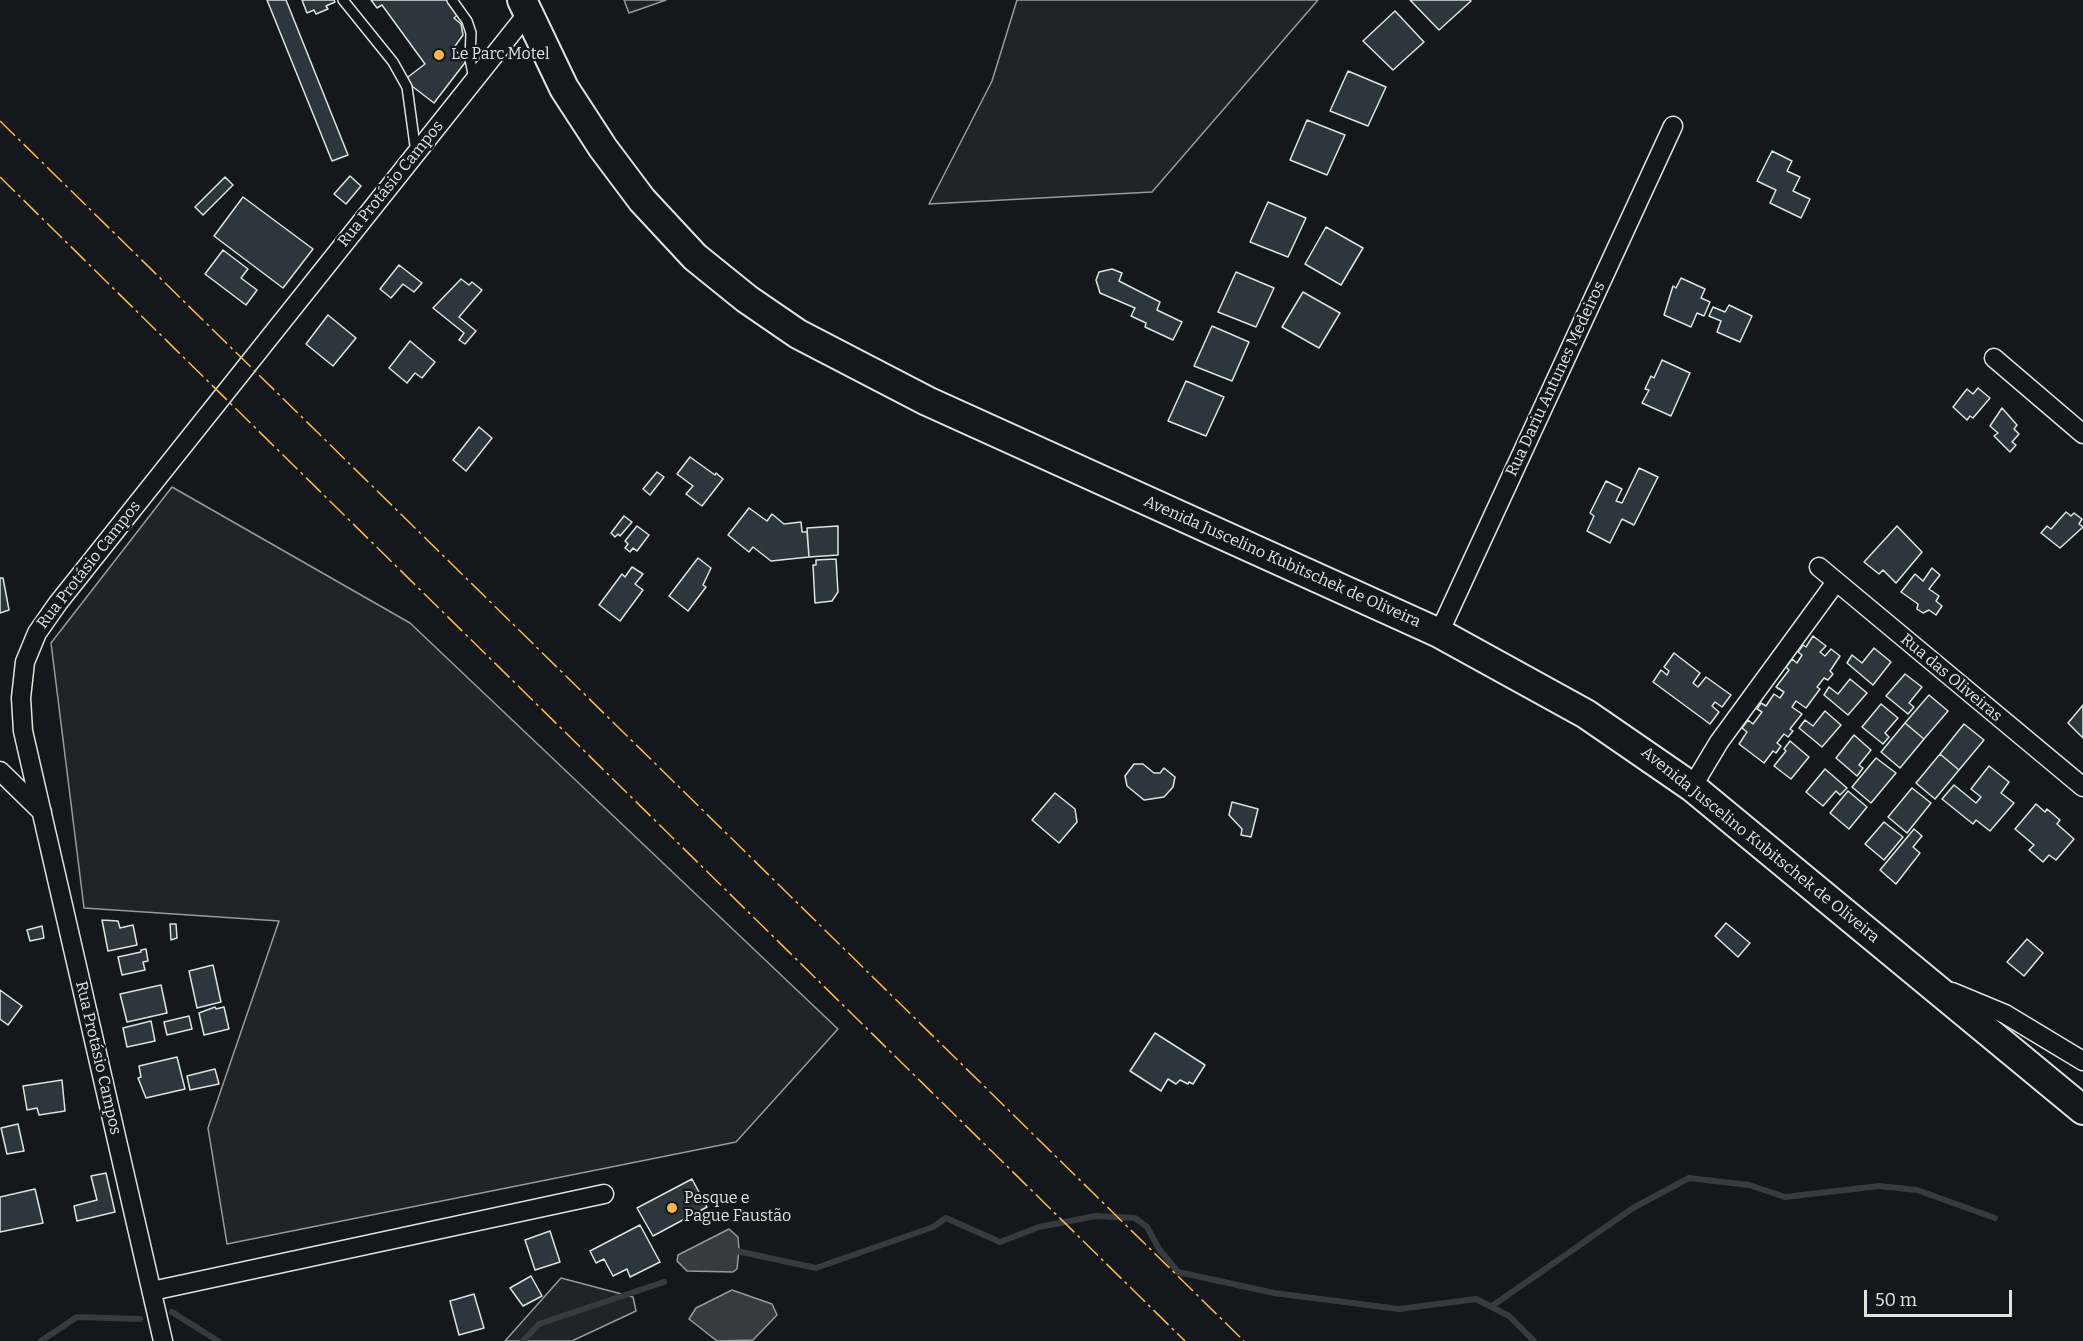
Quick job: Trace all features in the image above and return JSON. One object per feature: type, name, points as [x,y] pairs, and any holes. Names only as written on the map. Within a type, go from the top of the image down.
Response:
[{"type":"main road","name":"Avenida Juscelino Kubitschek de Oliveira","points":[[524,7],[564,88],[603,148],[642,200],[695,256],[772,316],[852,364],[927,401],[1439,633],[1586,714],[1692,787],[2083,1110]]},
{"type":"street","name":"Rua Protásio Campos","points":[[163,1341],[23,731],[21,698],[25,662],[37,633],[58,603],[474,80],[524,7]]},
{"type":"street","name":"Rua Dariu Antunes Medeiros","points":[[1439,633],[1673,126]]},
{"type":"street","points":[[1994,358],[2083,434]]},
{"type":"street","name":"Rua das Oliveiras","points":[[1819,567],[2083,788]]},
{"type":"street","points":[[1692,787],[1719,742],[1836,582]]},
{"type":"street","points":[[0,771],[42,812]]},
{"type":"street","points":[[1930,983],[2005,1014],[2083,1060]]},
{"type":"street","points":[[152,1291],[604,1194]]},
{"type":"lane","points":[[343,0],[393,62],[407,87],[416,153]]},
{"type":"lane","points":[[452,0],[467,21],[471,33],[474,80]]},
{"type":"shaded area","points":[[624,0],[666,0],[629,13]]},
{"type":"shaded area","points":[[1017,0],[1318,0],[1152,192],[929,204],[992,81]]},
{"type":"shaded area","points":[[172,487],[410,623],[838,1029],[736,1142],[227,1244],[208,1128],[279,921],[84,908],[51,643]]},
{"type":"shaded area","points":[[729,1229],[738,1237],[737,1269],[733,1272],[687,1271],[677,1261],[678,1255]]},
{"type":"shaded area","points":[[561,1278],[633,1297],[636,1311],[572,1341],[505,1341]]},
{"type":"shaded area","points":[[732,1290],[772,1304],[777,1315],[753,1340],[717,1341],[689,1319],[696,1308]]},
{"type":"building","points":[[267,0],[286,0],[348,155],[332,161]]},
{"type":"building","points":[[302,0],[334,0],[335,2],[326,6],[328,9],[316,14],[314,10],[307,13]]},
{"type":"building","name":"Le Parc Motel","points":[[371,0],[448,0],[459,14],[454,18],[461,24],[463,35],[453,49],[467,60],[434,103],[404,80],[425,64],[382,5],[377,8]]},
{"type":"building","points":[[1410,0],[1470,0],[1471,1],[1439,30]]},
{"type":"building","points":[[1395,11],[1424,42],[1393,70],[1363,41]]},
{"type":"building","points":[[1348,71],[1386,87],[1368,126],[1330,111]]},
{"type":"building","points":[[1307,120],[1345,135],[1327,175],[1290,160]]},
{"type":"building","points":[[1772,151],[1792,161],[1787,171],[1800,177],[1793,191],[1810,199],[1801,218],[1770,203],[1776,190],[1757,181]]},
{"type":"building","points":[[350,176],[361,186],[346,204],[334,194]]},
{"type":"building","points":[[225,177],[233,185],[203,215],[195,207]]},
{"type":"building","points":[[243,197],[313,249],[283,288],[214,236]]},
{"type":"building","points":[[1268,202],[1306,218],[1288,257],[1250,242]]},
{"type":"building","points":[[1326,227],[1363,248],[1341,285],[1305,264]]},
{"type":"building","points":[[223,250],[248,269],[241,278],[257,290],[246,305],[205,274]]},
{"type":"building","points":[[399,265],[422,283],[414,292],[403,284],[391,298],[380,289]]},
{"type":"building","points":[[1112,269],[1122,273],[1119,281],[1160,302],[1157,310],[1182,322],[1173,340],[1145,327],[1146,323],[1131,316],[1135,308],[1100,293],[1096,280],[1099,272]]},
{"type":"building","points":[[1236,272],[1274,288],[1256,327],[1218,312]]},
{"type":"building","points":[[1681,278],[1705,289],[1701,298],[1710,302],[1704,316],[1697,313],[1691,327],[1664,315],[1673,286],[1676,288]]},
{"type":"building","points":[[461,279],[469,285],[472,282],[482,290],[459,317],[476,331],[465,344],[459,340],[464,333],[433,308]]},
{"type":"building","points":[[1303,292],[1340,313],[1319,348],[1282,327]]},
{"type":"building","points":[[1729,305],[1752,316],[1740,342],[1717,332],[1721,321],[1709,316],[1713,307],[1725,312]]},
{"type":"building","points":[[328,315],[356,338],[333,366],[306,344]]},
{"type":"building","points":[[1212,326],[1249,342],[1232,381],[1194,366]]},
{"type":"building","points":[[410,341],[435,362],[422,378],[415,373],[407,383],[389,368]]},
{"type":"building","points":[[1662,360],[1690,373],[1671,416],[1642,403],[1649,390],[1645,389],[1651,376],[1654,378]]},
{"type":"building","points":[[1186,381],[1224,397],[1206,436],[1168,421]]},
{"type":"building","points":[[1978,388],[1990,398],[1973,418],[1970,416],[1967,420],[1953,407],[1967,389],[1973,394]]},
{"type":"building","points":[[2002,408],[2017,425],[2014,429],[2019,434],[2012,442],[2016,445],[2010,452],[1994,436],[1998,433],[1990,426]]},
{"type":"building","points":[[479,427],[492,438],[466,471],[453,460]]},
{"type":"building","points":[[690,457],[723,479],[702,506],[686,494],[693,486],[677,474]]},
{"type":"building","points":[[1639,468],[1658,477],[1634,525],[1622,519],[1610,543],[1587,531],[1594,516],[1590,513],[1606,481],[1622,489],[1616,501],[1622,503]]},
{"type":"building","points":[[657,472],[664,477],[650,495],[643,489]]},
{"type":"building","points":[[749,508],[767,521],[772,514],[784,524],[801,522],[802,532],[807,532],[809,557],[771,561],[753,547],[749,552],[728,535]]},
{"type":"building","points":[[2066,512],[2071,516],[2074,513],[2082,519],[2079,524],[2083,527],[2060,548],[2041,533],[2047,526],[2051,529]]},
{"type":"building","points":[[624,516],[632,522],[620,536],[618,534],[615,537],[611,533]]},
{"type":"building","points":[[637,526],[649,535],[637,551],[633,548],[630,552],[625,548],[628,544],[625,541]]},
{"type":"building","points":[[838,526],[838,555],[809,557],[807,528]]},
{"type":"building","points":[[1897,526],[1922,552],[1896,583],[1883,570],[1879,574],[1864,562]]},
{"type":"building","points":[[698,558],[711,568],[703,585],[706,587],[688,611],[669,596]]},
{"type":"building","points":[[836,559],[838,592],[832,601],[815,603],[813,565],[816,565],[816,560]]},
{"type":"building","points":[[632,567],[643,574],[635,584],[643,590],[620,621],[599,605],[622,574],[625,577]]},
{"type":"building","points":[[1932,568],[1940,575],[1929,589],[1939,596],[1936,601],[1942,606],[1936,615],[1929,610],[1923,613],[1917,609],[1918,604],[1901,592],[1915,574],[1923,581]]},
{"type":"building","points":[[0,578],[3,578],[9,610],[0,613]]},
{"type":"building","points":[[1813,636],[1826,646],[1820,652],[1825,656],[1831,649],[1840,656],[1830,671],[1833,674],[1828,680],[1824,678],[1817,687],[1820,689],[1806,708],[1796,701],[1792,707],[1802,714],[1790,729],[1793,731],[1788,737],[1784,734],[1777,743],[1781,746],[1776,753],[1773,751],[1764,763],[1739,744],[1747,732],[1742,728],[1748,720],[1753,724],[1762,712],[1757,709],[1761,703],[1766,706],[1774,694],[1780,698],[1784,692],[1776,687],[1789,670],[1786,667],[1792,659],[1797,663],[1802,655],[1798,652],[1803,645],[1806,647]]},
{"type":"building","points":[[1874,648],[1891,662],[1873,685],[1847,663],[1852,655],[1862,663]]},
{"type":"building","points":[[1674,653],[1700,673],[1693,683],[1698,687],[1706,677],[1731,695],[1722,707],[1715,702],[1712,706],[1719,712],[1710,724],[1653,682],[1661,670],[1667,675],[1669,671],[1664,667]]},
{"type":"building","points":[[1905,674],[1922,687],[1909,703],[1914,707],[1908,714],[1886,696]]},
{"type":"building","points":[[1850,679],[1867,693],[1848,715],[1824,695],[1829,687],[1838,694]]},
{"type":"building","points":[[1929,695],[1948,711],[1924,739],[1905,723]]},
{"type":"building","points":[[1881,704],[1898,718],[1885,733],[1889,737],[1883,744],[1862,727]]},
{"type":"building","points":[[2083,705],[2083,738],[2068,723]]},
{"type":"building","points":[[1825,711],[1841,725],[1822,747],[1799,728],[1805,720],[1813,726]]},
{"type":"building","points":[[1905,723],[1924,739],[1900,768],[1881,752]]},
{"type":"building","points":[[1964,724],[1984,740],[1959,770],[1940,754]]},
{"type":"building","points":[[1854,735],[1871,750],[1859,765],[1863,768],[1857,776],[1836,758]]},
{"type":"building","points":[[1790,741],[1809,757],[1791,779],[1774,766],[1786,751],[1784,749]]},
{"type":"building","points":[[1940,754],[1959,770],[1935,799],[1916,783]]},
{"type":"building","points":[[1876,758],[1896,773],[1871,803],[1852,787]]},
{"type":"building","points":[[1134,764],[1143,764],[1154,773],[1160,773],[1164,768],[1175,777],[1173,787],[1164,797],[1144,800],[1127,786],[1125,776]]},
{"type":"building","points":[[1989,766],[2009,782],[2001,793],[2014,803],[1990,831],[1976,820],[1973,824],[1942,799],[1954,785],[1976,803],[1981,797],[1971,789]]},
{"type":"building","points":[[1825,769],[1847,788],[1840,795],[1836,791],[1823,806],[1806,792]]},
{"type":"building","points":[[1912,788],[1931,803],[1907,833],[1888,817]]},
{"type":"building","points":[[1848,791],[1867,807],[1849,829],[1830,813]]},
{"type":"building","points":[[1055,793],[1075,809],[1077,822],[1059,843],[1032,820]]},
{"type":"building","points":[[1232,802],[1258,809],[1251,837],[1241,835],[1242,829],[1229,815]]},
{"type":"building","points":[[2036,804],[2045,812],[2047,809],[2060,820],[2057,824],[2074,839],[2056,860],[2049,855],[2043,862],[2029,850],[2034,845],[2015,829]]},
{"type":"building","points":[[1884,822],[1903,837],[1884,860],[1865,844]]},
{"type":"building","points":[[1914,829],[1922,836],[1913,847],[1920,853],[1896,884],[1880,870]]},
{"type":"building","points":[[102,920],[118,921],[120,928],[133,925],[137,945],[108,951]]},
{"type":"building","points":[[1726,923],[1750,943],[1738,957],[1715,936]]},
{"type":"building","points":[[170,924],[176,924],[177,938],[171,940]]},
{"type":"building","points":[[42,926],[44,938],[30,941],[27,930]]},
{"type":"building","points":[[2027,939],[2043,953],[2024,976],[2007,962]]},
{"type":"building","points":[[146,949],[148,961],[143,962],[145,970],[122,975],[118,957]]},
{"type":"building","points":[[213,965],[221,1002],[197,1008],[189,971]]},
{"type":"building","points":[[161,985],[167,1013],[127,1022],[120,994]]},
{"type":"building","points":[[0,990],[22,1006],[8,1025],[0,1019]]},
{"type":"building","points":[[215,1007],[216,1009],[224,1007],[229,1029],[204,1035],[199,1013]]},
{"type":"building","points":[[189,1016],[192,1029],[167,1035],[164,1022]]},
{"type":"building","points":[[151,1021],[155,1041],[127,1047],[123,1028]]},
{"type":"building","points":[[1155,1033],[1205,1065],[1193,1084],[1180,1080],[1176,1084],[1168,1079],[1161,1091],[1130,1071]]},
{"type":"building","points":[[177,1057],[185,1089],[146,1098],[138,1078],[141,1077],[139,1066]]},
{"type":"building","points":[[215,1069],[219,1084],[190,1090],[187,1076]]},
{"type":"building","points":[[62,1080],[65,1111],[39,1115],[37,1108],[27,1110],[23,1086]]},
{"type":"building","points":[[18,1124],[24,1151],[7,1154],[1,1128]]},
{"type":"building","points":[[106,1173],[115,1212],[77,1221],[74,1206],[97,1200],[91,1176]]},
{"type":"building","name":"Pesque e Pague Faustão","points":[[692,1179],[707,1207],[653,1236],[637,1208]]},
{"type":"building","points":[[35,1189],[43,1223],[0,1232],[0,1197]]},
{"type":"building","points":[[640,1225],[660,1262],[630,1277],[627,1269],[613,1276],[604,1259],[596,1263],[590,1251]]},
{"type":"building","points":[[550,1231],[560,1262],[535,1270],[525,1240]]},
{"type":"building","points":[[531,1276],[542,1296],[523,1306],[510,1288]]},
{"type":"building","points":[[474,1294],[484,1328],[459,1335],[450,1301]]},
{"type":"waterway","points":[[1492,1306],[1633,1208],[1689,1178],[1749,1185],[1785,1197],[1879,1186],[1917,1190],[1995,1218]]},
{"type":"waterway","points":[[732,1250],[816,1268],[933,1227],[946,1218],[1000,1242],[1039,1227],[1096,1216],[1135,1218],[1147,1227],[1159,1249],[1178,1272],[1274,1293],[1399,1309],[1476,1299],[1509,1316],[1534,1341]]},
{"type":"waterway","points":[[523,1341],[539,1324],[664,1282]]},
{"type":"waterway","points":[[172,1312],[218,1341]]},
{"type":"waterway","points":[[41,1341],[77,1317],[140,1319]]},
{"type":"power","points":[[0,121],[1244,1341]]},
{"type":"power","points":[[0,177],[1185,1341]]},
{"type":"place","name":"Le Parc Motel","points":[[439,55]]},
{"type":"place","name":"Pesque e Pague Faustão","points":[[672,1208]]}]
